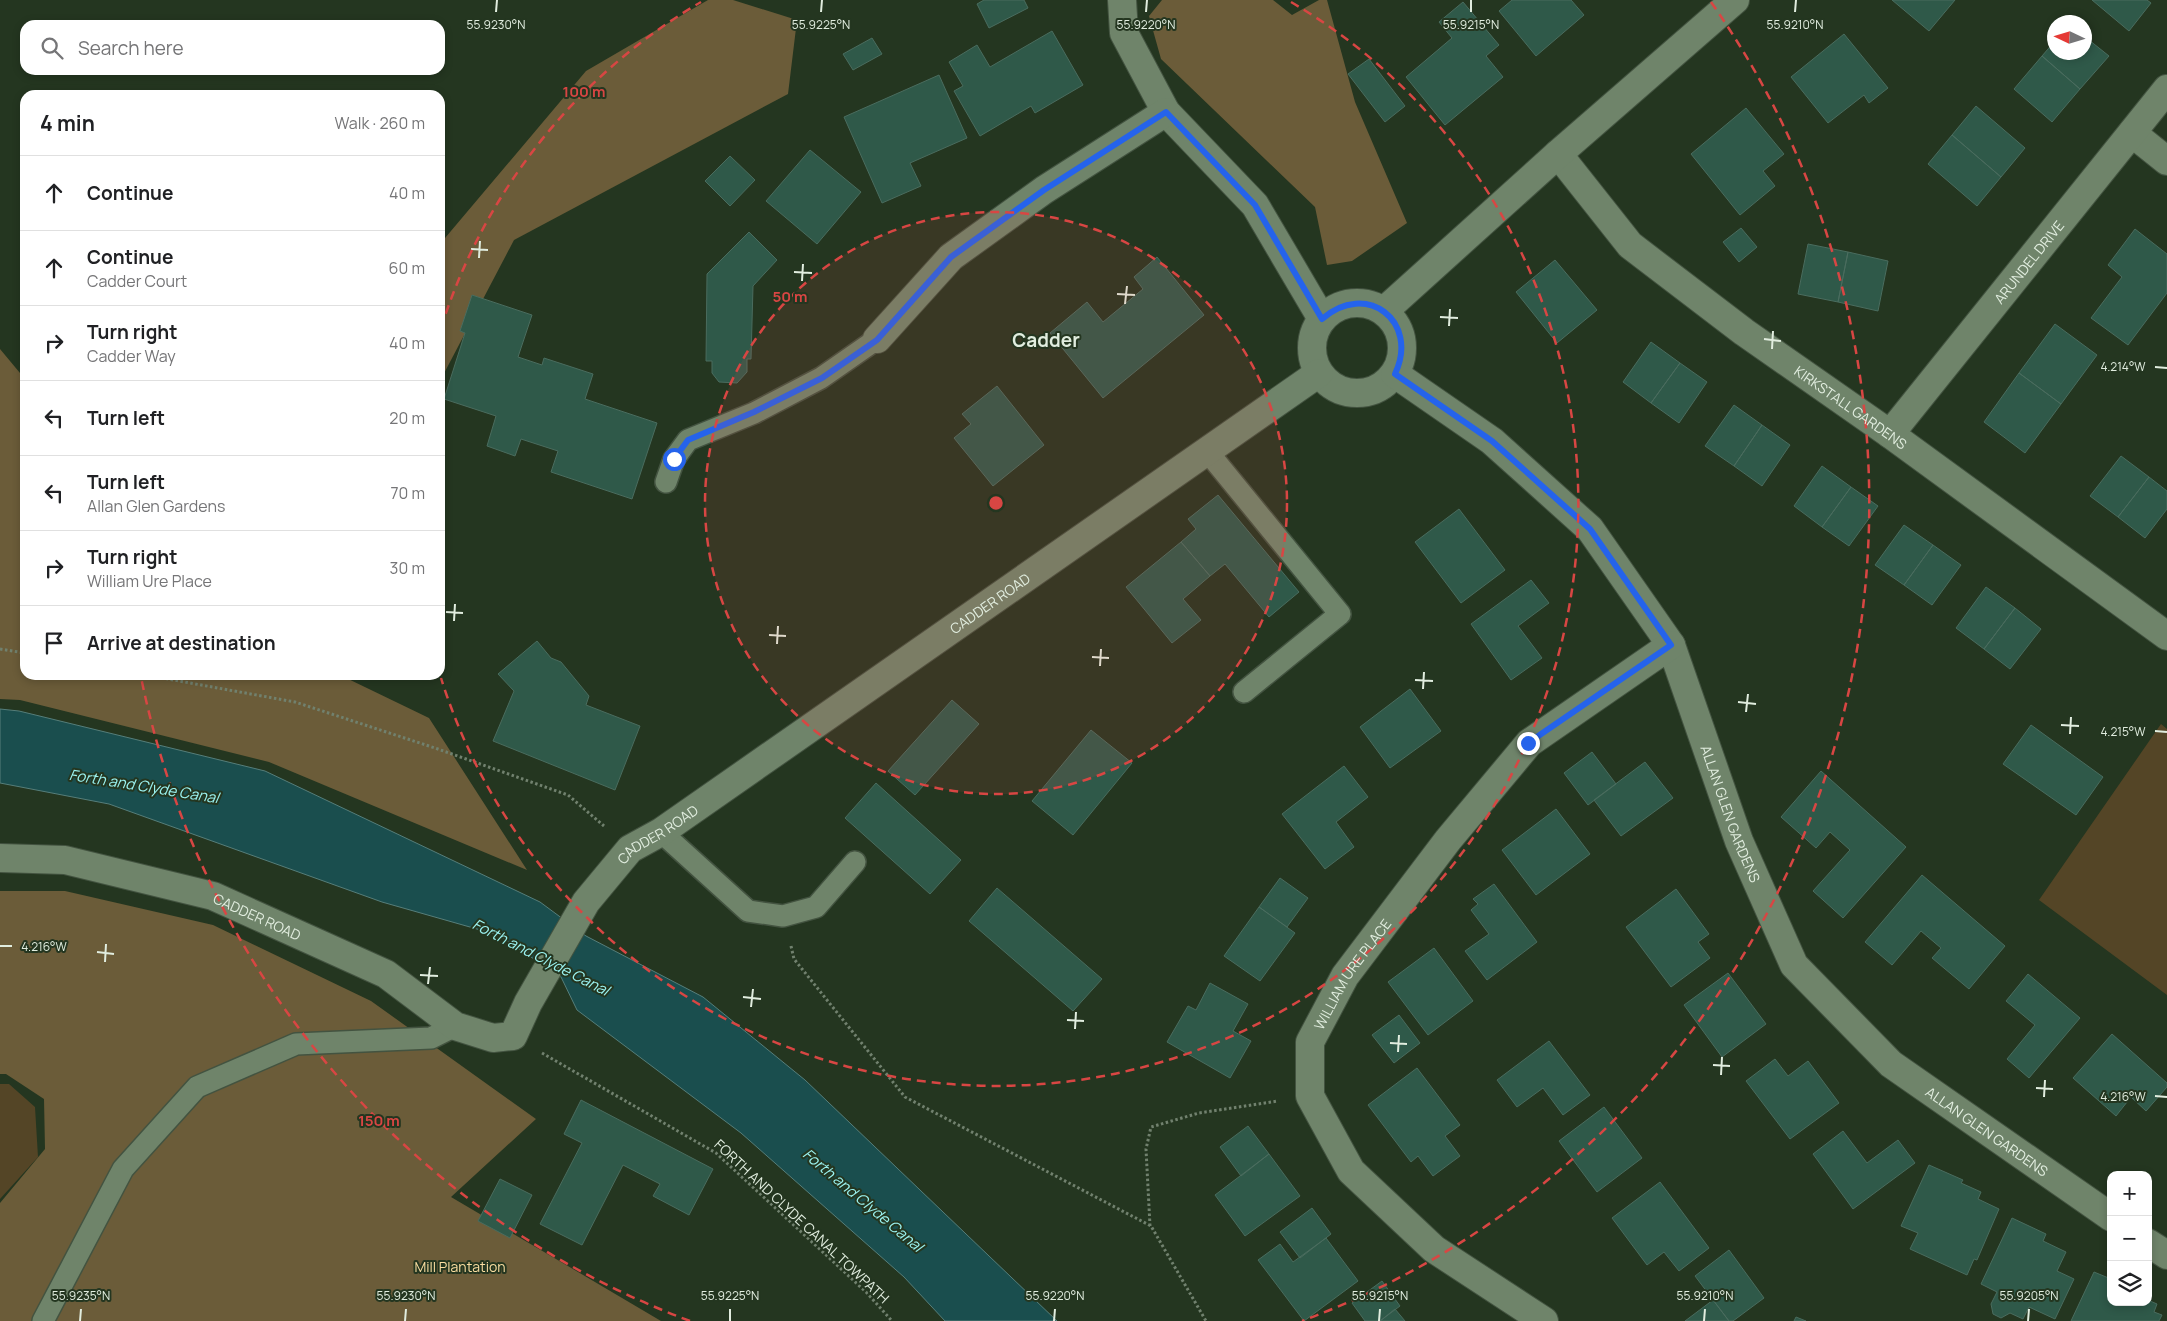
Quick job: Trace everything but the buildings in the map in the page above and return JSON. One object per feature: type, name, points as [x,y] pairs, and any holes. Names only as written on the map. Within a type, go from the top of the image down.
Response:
[{"type":"street","points":[[1122,0],[1124,33],[1166,112],[1255,205],[1322,319]]},
{"type":"street","points":[[1384,312],[1558,154],[1735,0]]},
{"type":"street","name":"ARUNDEL DRIVE","points":[[1890,434],[2167,89]]},
{"type":"street","points":[[877,340],[951,257],[1044,190],[1166,112]]},
{"type":"street","points":[[2132,133],[2167,161]]},
{"type":"street","name":"KIRKSTALL GARDENS","points":[[1558,154],[1630,245],[1744,332],[1890,434],[2167,636]]},
{"type":"street","points":[[1352,303],[1372,305],[1384,312],[1394,322],[1400,334],[1402,347],[1401,361],[1395,374],[1385,385],[1371,392],[1357,394],[1342,392],[1329,384],[1319,373],[1312,360],[1311,346],[1314,331],[1322,319],[1332,310],[1352,303]]},
{"type":"street","name":"CADDER ROAD","points":[[0,858],[66,860],[213,896],[386,974],[455,1026],[493,1038],[513,1036],[528,1003],[586,902],[630,849],[661,832],[1319,373]]},
{"type":"street","name":"ALLAN GLEN GARDENS","points":[[1395,374],[1492,441],[1590,529],[1671,645],[1739,841],[1794,965],[1891,1064],[2107,1213]]},
{"type":"street","name":"WILLIAM URE PLACE","points":[[1544,1321],[1434,1249],[1351,1171],[1310,1096],[1310,1042],[1341,984],[1448,840],[1528,743],[1671,645]]},
{"type":"street","points":[[2152,1246],[2167,1255]]},
{"type":"lane","points":[[666,482],[674,459],[688,440],[754,412],[822,378],[877,340]]},
{"type":"lane","points":[[1207,452],[1340,614],[1244,692]]},
{"type":"lane","points":[[661,832],[748,911],[783,916],[816,907],[855,862]]},
{"type":"lane","points":[[43,1321],[123,1168],[197,1087],[296,1044],[431,1038],[455,1026]]},
{"type":"path","points":[[0,649],[20,652]]},
{"type":"path","points":[[174,680],[295,702],[444,751],[568,795],[630,849]]},
{"type":"path","points":[[783,916],[794,959],[905,1097],[1150,1226]]},
{"type":"path","name":"FORTH AND CLYDE CANAL TOWPATH","points":[[513,1036],[716,1153],[867,1293],[892,1321]]},
{"type":"path","points":[[1206,1321],[1150,1226],[1146,1149],[1151,1127],[1199,1113],[1310,1096]]},
{"type":"shaded area","points":[[2161,724],[2167,729],[2167,995],[2039,900]]},
{"type":"shaded area","points":[[0,1084],[9,1084],[35,1107],[38,1157],[0,1199]]},
{"type":"green space","points":[[708,0],[733,0],[797,20],[788,94],[514,240],[445,371],[445,238],[586,71]]},
{"type":"green space","points":[[1162,0],[1273,0],[1292,15],[1319,0],[1327,0],[1355,102],[1407,223],[1352,261],[1327,265],[1315,207],[1161,59],[1149,16]]},
{"type":"green space","points":[[0,349],[20,373],[20,680],[350,680],[429,718],[527,870],[269,762],[20,700],[0,699]]},
{"type":"green space","name":"Mill Plantation","points":[[0,891],[65,891],[213,925],[371,1001],[536,1119],[451,1197],[661,1321],[0,1321],[0,1203],[45,1149],[44,1099],[6,1074],[0,1074]]},
{"type":"water","name":"Forth and Clyde Canal","points":[[0,709],[19,711],[265,771],[540,902],[586,936],[703,997],[805,1080],[1057,1321],[945,1321],[904,1277],[741,1133],[577,1010],[561,977],[498,935],[382,902],[109,804],[0,783]]},
{"type":"district","name":"Cadder","points":[[1046,340]]},
{"type":"route","points":[[674,459],[688,440],[754,412],[822,378],[877,340],[951,257],[1044,190],[1166,112],[1255,205],[1322,319],[1332,310],[1345,304],[1359,302],[1372,305],[1384,312],[1394,322],[1400,334],[1402,347],[1401,361],[1395,374],[1492,441],[1590,529],[1671,645],[1528,743]]}]
